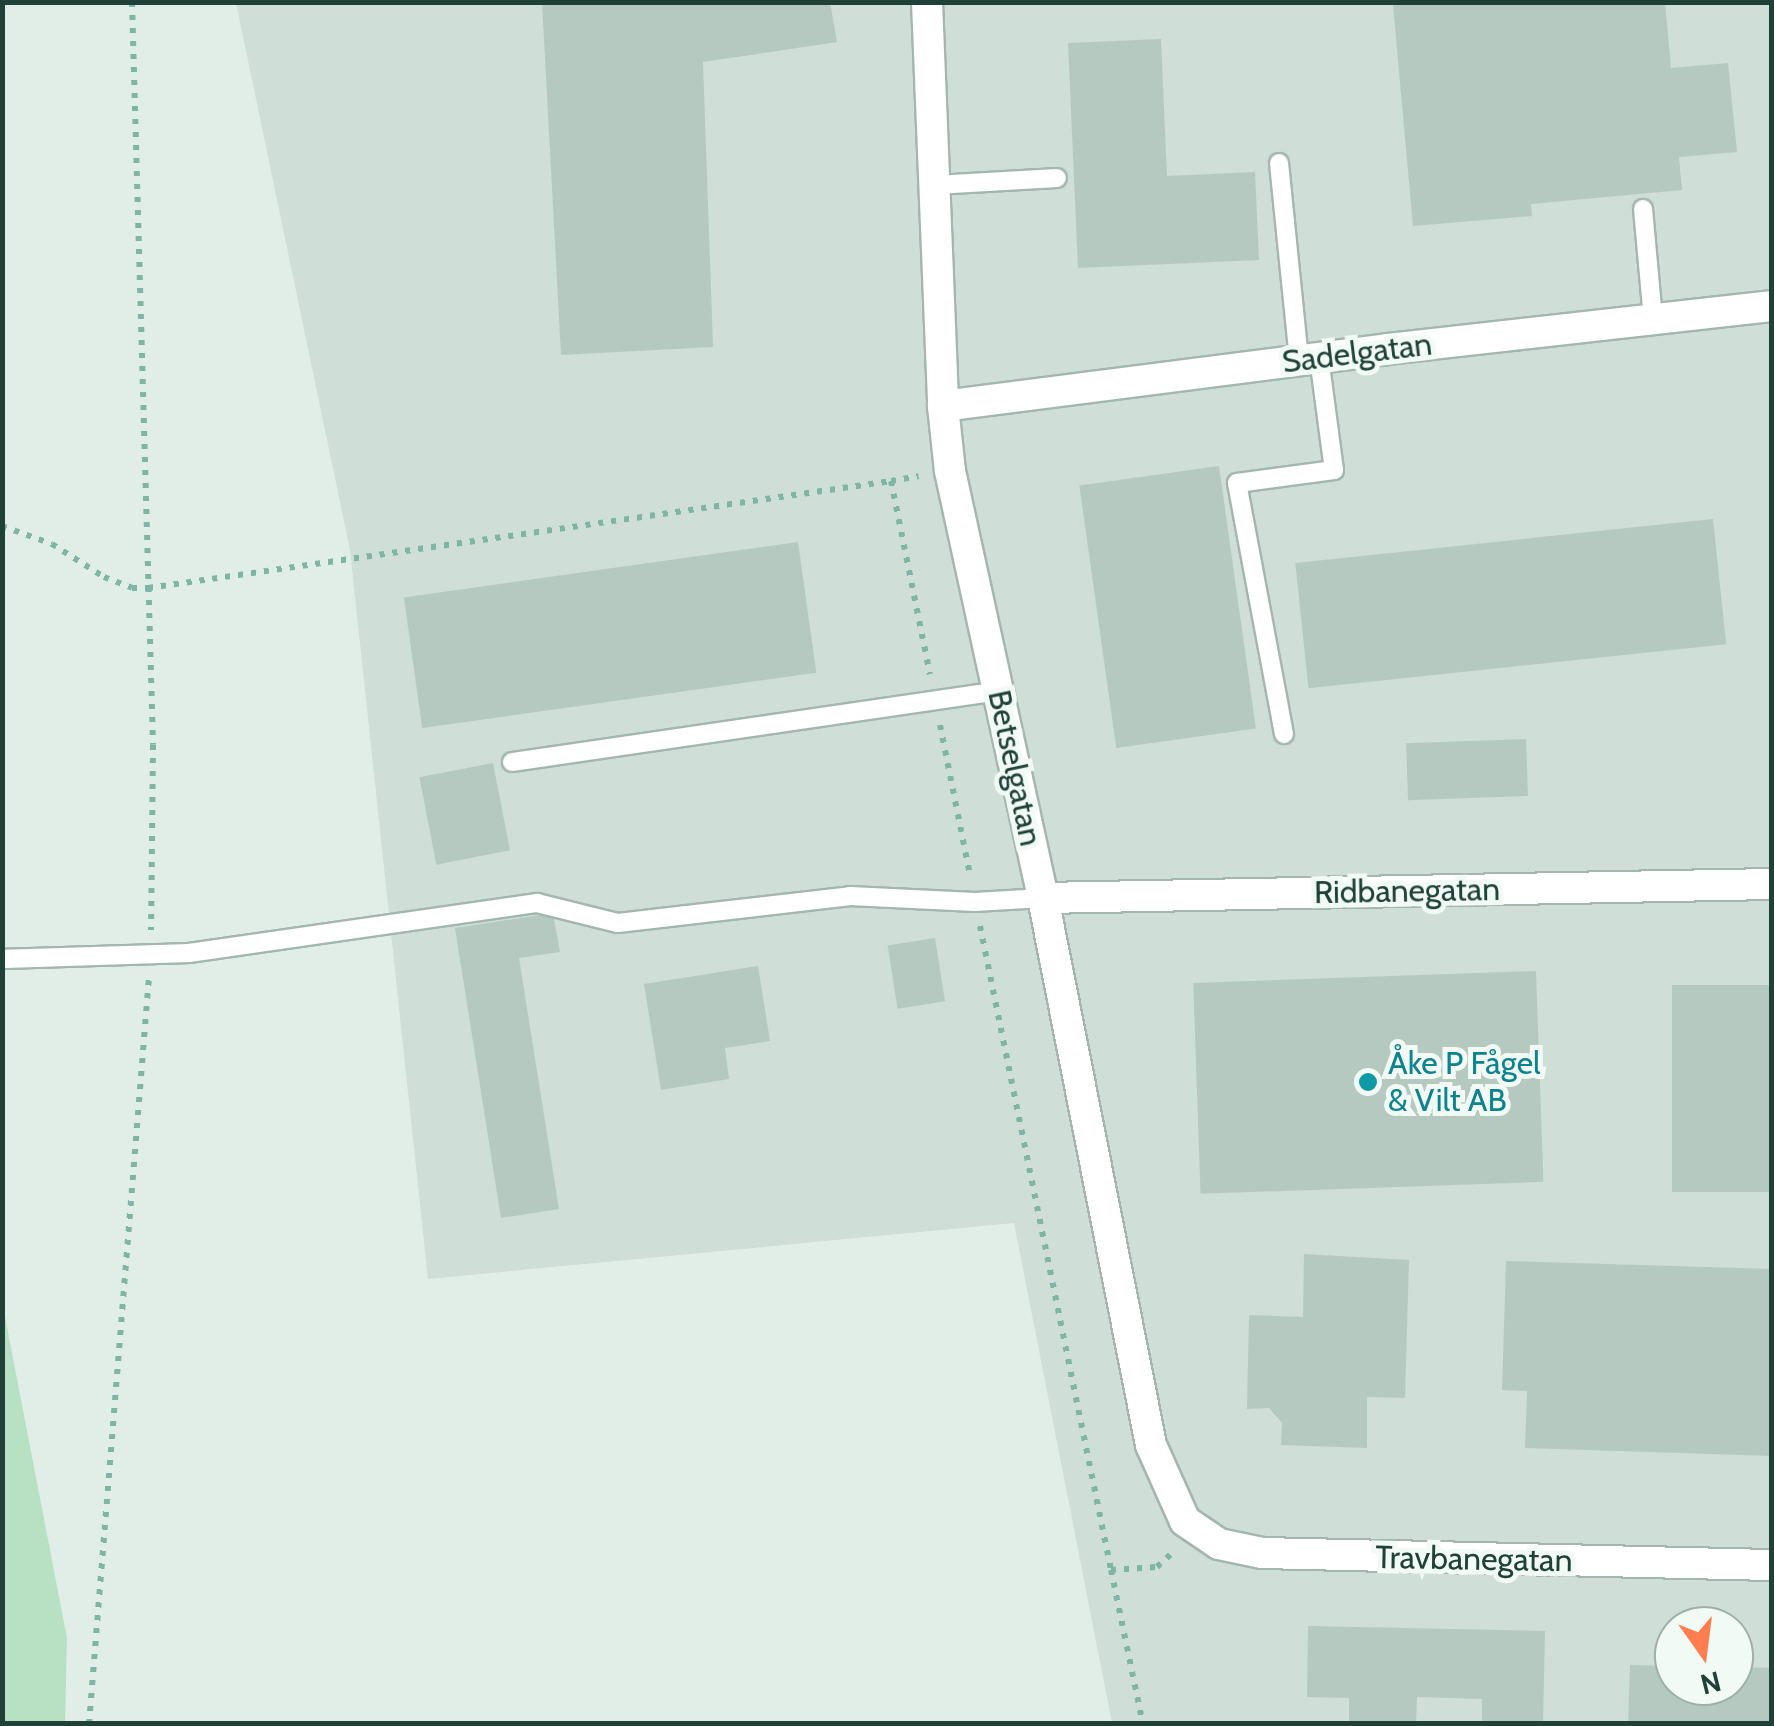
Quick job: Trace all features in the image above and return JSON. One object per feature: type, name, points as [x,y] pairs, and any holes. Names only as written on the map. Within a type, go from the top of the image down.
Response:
[{"type":"street","name":"Betselgatan","points":[[927,2],[950,471],[1043,898],[1151,1444],[1184,1520]]},
{"type":"street","name":"Sadelgatan","points":[[944,406],[1308,359],[1772,306]]},
{"type":"street","name":"Ridbanegatan","points":[[1043,898],[1772,884]]},
{"type":"street","name":"Travbanegatan","points":[[1184,1520],[1219,1544],[1262,1553],[1772,1564]]},
{"type":"lane","points":[[1280,163],[1308,359],[1334,470],[1237,483],[1284,734]]},
{"type":"lane","points":[[934,185],[1056,178]]},
{"type":"lane","points":[[1644,209],[1654,319]]},
{"type":"lane","points":[[512,762],[998,691]]},
{"type":"lane","points":[[2,959],[151,954],[537,903],[618,923],[850,896],[976,902],[1043,898]]},
{"type":"path","points":[[89,1724],[151,954],[153,744],[132,2]]},
{"type":"path","points":[[2,526],[52,544],[104,577],[132,588],[148,588],[891,481],[933,691]]},
{"type":"path","points":[[937,710],[1143,1724]]},
{"type":"path","points":[[1111,1570],[1157,1567],[1177,1548],[1184,1520]]},
{"type":"shaded area","points":[[236,3],[1771,3],[1771,1723],[1112,1723],[1014,1223],[428,1279],[350,550]]},
{"type":"green space","points":[[2,1301],[67,1638],[65,1723],[3,1723]]},
{"type":"building","points":[[542,2],[830,2],[837,42],[703,62],[713,347],[561,355]]},
{"type":"building","points":[[1665,2],[1671,68],[1728,63],[1737,152],[1679,157],[1682,190],[1531,204],[1532,216],[1413,226],[1393,5]]},
{"type":"building","points":[[1161,39],[1167,176],[1255,172],[1259,260],[1078,268],[1068,43]]},
{"type":"building","points":[[1219,466],[1256,728],[1116,748],[1079,486]]},
{"type":"building","points":[[1713,519],[1726,644],[1308,688],[1295,563]]},
{"type":"building","points":[[798,542],[816,673],[422,728],[404,597]]},
{"type":"building","points":[[1526,739],[1528,796],[1408,800],[1406,743]]},
{"type":"building","points":[[493,763],[510,850],[436,865],[419,777]]},
{"type":"building","points":[[553,913],[560,952],[519,958],[559,1209],[501,1218],[455,928]]},
{"type":"building","points":[[935,938],[945,1001],[898,1009],[888,946]]},
{"type":"building","points":[[758,966],[770,1041],[725,1048],[729,1079],[661,1090],[644,984]]},
{"type":"building","name":"Åke P Fågel & Vilt AB","points":[[1536,971],[1543,1182],[1201,1194],[1193,983]]},
{"type":"building","points":[[1672,985],[1772,985],[1772,1192],[1672,1192]]},
{"type":"building","points":[[1304,1254],[1409,1260],[1405,1398],[1367,1397],[1367,1448],[1281,1445],[1282,1423],[1269,1408],[1247,1409],[1249,1315],[1303,1317]]},
{"type":"building","points":[[1506,1261],[1772,1269],[1772,1456],[1525,1448],[1527,1391],[1502,1390]]},
{"type":"building","points":[[1308,1626],[1545,1631],[1543,1724],[1482,1724],[1482,1699],[1417,1697],[1416,1724],[1349,1724],[1349,1698],[1307,1697]]},
{"type":"building","points":[[1630,1665],[1654,1666],[1654,1706],[1754,1706],[1754,1668],[1772,1668],[1772,1724],[1628,1724]]},
{"type":"place","name":"Åke P Fågel & Vilt AB","points":[[1368,1082]]}]
